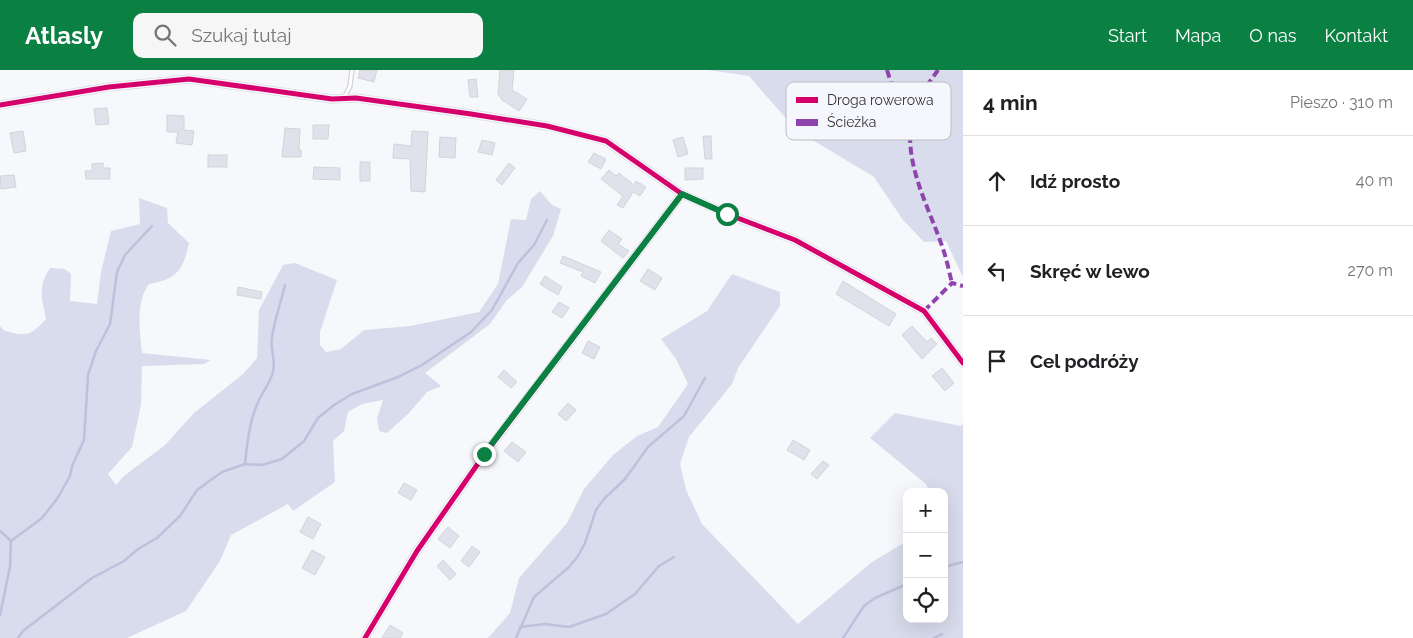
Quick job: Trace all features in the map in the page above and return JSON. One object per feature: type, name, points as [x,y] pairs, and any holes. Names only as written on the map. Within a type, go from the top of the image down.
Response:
[{"type":"street","points":[[0,105],[109,87],[189,79],[332,99],[356,98],[546,126],[606,141],[682,194],[727,214],[795,240],[924,311],[963,363]]},
{"type":"street","points":[[365,638],[418,552],[484,454],[682,194]]},
{"type":"lane","points":[[344,99],[350,86],[352,70]]},
{"type":"shaded area","points":[[708,70],[963,70],[963,277],[946,241],[924,242],[903,220],[874,177],[813,140],[951,140],[951,82],[786,82],[786,118],[749,76]]},
{"type":"shaded area","points":[[540,191],[552,205],[561,209],[553,236],[522,287],[506,301],[490,324],[425,373],[441,386],[427,392],[409,413],[387,433],[379,431],[377,418],[383,400],[362,404],[348,412],[344,431],[333,441],[335,482],[293,511],[288,504],[231,535],[220,561],[186,611],[127,638],[0,638],[0,326],[16,334],[26,334],[34,330],[46,319],[42,287],[50,268],[65,269],[71,274],[70,301],[97,304],[101,272],[111,231],[140,224],[139,198],[167,208],[168,223],[189,243],[184,261],[177,272],[159,282],[149,284],[145,292],[140,308],[142,353],[211,360],[204,364],[142,366],[141,405],[132,447],[108,474],[116,485],[124,476],[165,445],[194,413],[243,374],[257,358],[259,310],[283,265],[295,263],[337,280],[320,332],[320,345],[326,352],[341,349],[364,330],[410,326],[479,312],[498,284],[511,219],[526,220],[531,199]]},
{"type":"shaded area","points":[[732,274],[780,292],[780,306],[738,368],[732,384],[689,437],[680,464],[686,490],[702,524],[798,624],[872,562],[903,543],[903,623],[948,623],[948,488],[928,488],[926,484],[870,438],[895,413],[961,426],[963,423],[963,638],[488,638],[510,613],[519,578],[567,523],[584,489],[613,455],[637,436],[658,427],[688,384],[676,359],[661,339],[707,311]]},
{"type":"building","points":[[360,70],[377,70],[374,82],[358,78]]},
{"type":"building","points":[[500,70],[514,70],[512,90],[527,99],[519,111],[502,100],[498,94]]},
{"type":"building","points":[[476,79],[478,97],[470,97],[468,80]]},
{"type":"building","points":[[107,108],[109,124],[96,125],[94,109]]},
{"type":"building","points":[[167,115],[184,116],[184,130],[194,131],[192,145],[176,143],[178,132],[167,132]]},
{"type":"building","points":[[313,125],[329,125],[328,139],[313,139]]},
{"type":"building","points":[[285,128],[300,129],[299,150],[301,150],[301,157],[282,157]]},
{"type":"building","points":[[23,131],[26,151],[14,153],[10,133]]},
{"type":"building","points":[[412,131],[428,132],[425,192],[411,191],[410,159],[393,158],[394,144],[411,146]]},
{"type":"building","points":[[703,136],[711,136],[712,159],[705,159]]},
{"type":"building","points":[[440,137],[456,138],[455,158],[439,157]]},
{"type":"building","points":[[683,137],[688,154],[678,157],[673,140]]},
{"type":"building","points":[[482,140],[495,143],[492,155],[478,152]]},
{"type":"building","points":[[594,153],[606,159],[601,169],[588,162]]},
{"type":"building","points":[[208,155],[227,155],[227,167],[208,167]]},
{"type":"building","points":[[360,162],[370,162],[370,181],[360,181]]},
{"type":"building","points":[[103,163],[103,168],[110,168],[110,179],[86,179],[85,171],[92,171],[92,164]]},
{"type":"building","points":[[509,163],[515,168],[502,185],[496,180]]},
{"type":"building","points":[[314,167],[340,168],[340,180],[313,179]]},
{"type":"building","points":[[685,168],[703,168],[703,179],[685,180]]},
{"type":"building","points":[[609,170],[616,176],[619,173],[634,185],[636,181],[646,187],[640,196],[633,192],[623,208],[617,205],[623,196],[601,179]]},
{"type":"building","points":[[14,175],[16,187],[1,189],[0,176]]},
{"type":"building","points":[[609,230],[622,239],[618,244],[629,251],[623,258],[601,241]]},
{"type":"building","points":[[563,256],[601,272],[595,283],[581,276],[583,272],[560,263]]},
{"type":"building","points":[[648,269],[662,278],[655,290],[640,281]]},
{"type":"building","points":[[545,276],[562,287],[558,295],[540,284]]},
{"type":"building","points":[[843,281],[896,314],[889,326],[836,294]]},
{"type":"building","points":[[238,287],[262,292],[261,299],[237,295]]},
{"type":"building","points":[[559,302],[569,308],[562,318],[552,312]]},
{"type":"building","points":[[912,326],[927,342],[931,338],[937,344],[922,359],[902,335]]},
{"type":"building","points":[[588,341],[600,347],[594,359],[582,353]]},
{"type":"building","points":[[942,368],[954,383],[945,391],[932,376]]},
{"type":"building","points":[[504,370],[517,382],[511,388],[498,377]]},
{"type":"building","points":[[568,403],[576,410],[566,421],[558,414]]},
{"type":"building","points":[[793,440],[810,450],[804,460],[787,450]]},
{"type":"building","points":[[512,442],[526,452],[518,462],[504,451]]},
{"type":"building","points":[[823,461],[829,465],[817,479],[811,474]]},
{"type":"building","points":[[404,483],[417,490],[411,500],[398,493]]},
{"type":"building","points":[[308,517],[321,524],[313,539],[300,532]]},
{"type":"building","points":[[448,527],[459,536],[450,548],[438,539]]},
{"type":"building","points":[[472,546],[480,552],[469,567],[461,561]]},
{"type":"building","points":[[312,550],[325,557],[315,575],[302,568]]},
{"type":"building","points":[[443,560],[456,574],[450,580],[437,566]]},
{"type":"building","points":[[390,625],[403,633],[400,638],[382,638]]},
{"type":"waterway","points":[[18,638],[23,631],[92,578],[124,561],[138,549],[157,538],[180,516],[197,490],[222,472],[245,464],[262,465],[282,459],[304,441],[318,418],[334,405],[352,394],[398,377],[422,365],[471,332],[492,310],[518,263],[534,245],[547,220]]},
{"type":"waterway","points":[[11,541],[42,518],[57,499],[70,476],[72,466],[84,440],[88,375],[96,351],[110,324],[117,272],[125,255],[152,226]]},
{"type":"waterway","points":[[245,464],[254,414],[273,372],[272,338],[285,285]]},
{"type":"waterway","points":[[516,638],[534,597],[569,567],[578,556],[585,543],[596,510],[604,499],[625,479],[648,447],[684,416],[705,378]]},
{"type":"waterway","points":[[0,531],[11,541],[10,567],[0,615]]},
{"type":"waterway","points":[[520,627],[545,624],[569,627],[606,614],[635,594],[659,566],[674,557]]},
{"type":"waterway","points":[[948,566],[963,562]]},
{"type":"waterway","points":[[843,638],[864,606],[875,598],[903,586]]},
{"type":"waterway","points":[[934,638],[942,634]]},
{"type":"marked path","points":[[887,70],[891,82]]},
{"type":"marked path","points":[[930,82],[938,70]]},
{"type":"marked path","points":[[911,140],[918,183],[944,253],[952,283]]},
{"type":"marked path","points":[[924,311],[952,283],[963,286]]},
{"type":"cycle path","points":[[0,105],[109,87],[189,79],[332,99],[356,98],[471,114],[547,126],[606,141],[682,194],[727,214],[795,240],[924,311],[963,363]]},
{"type":"cycle path","points":[[365,638],[417,551],[484,455],[682,194]]},
{"type":"route","points":[[484,454],[551,364],[649,241],[682,194],[727,214]]}]
